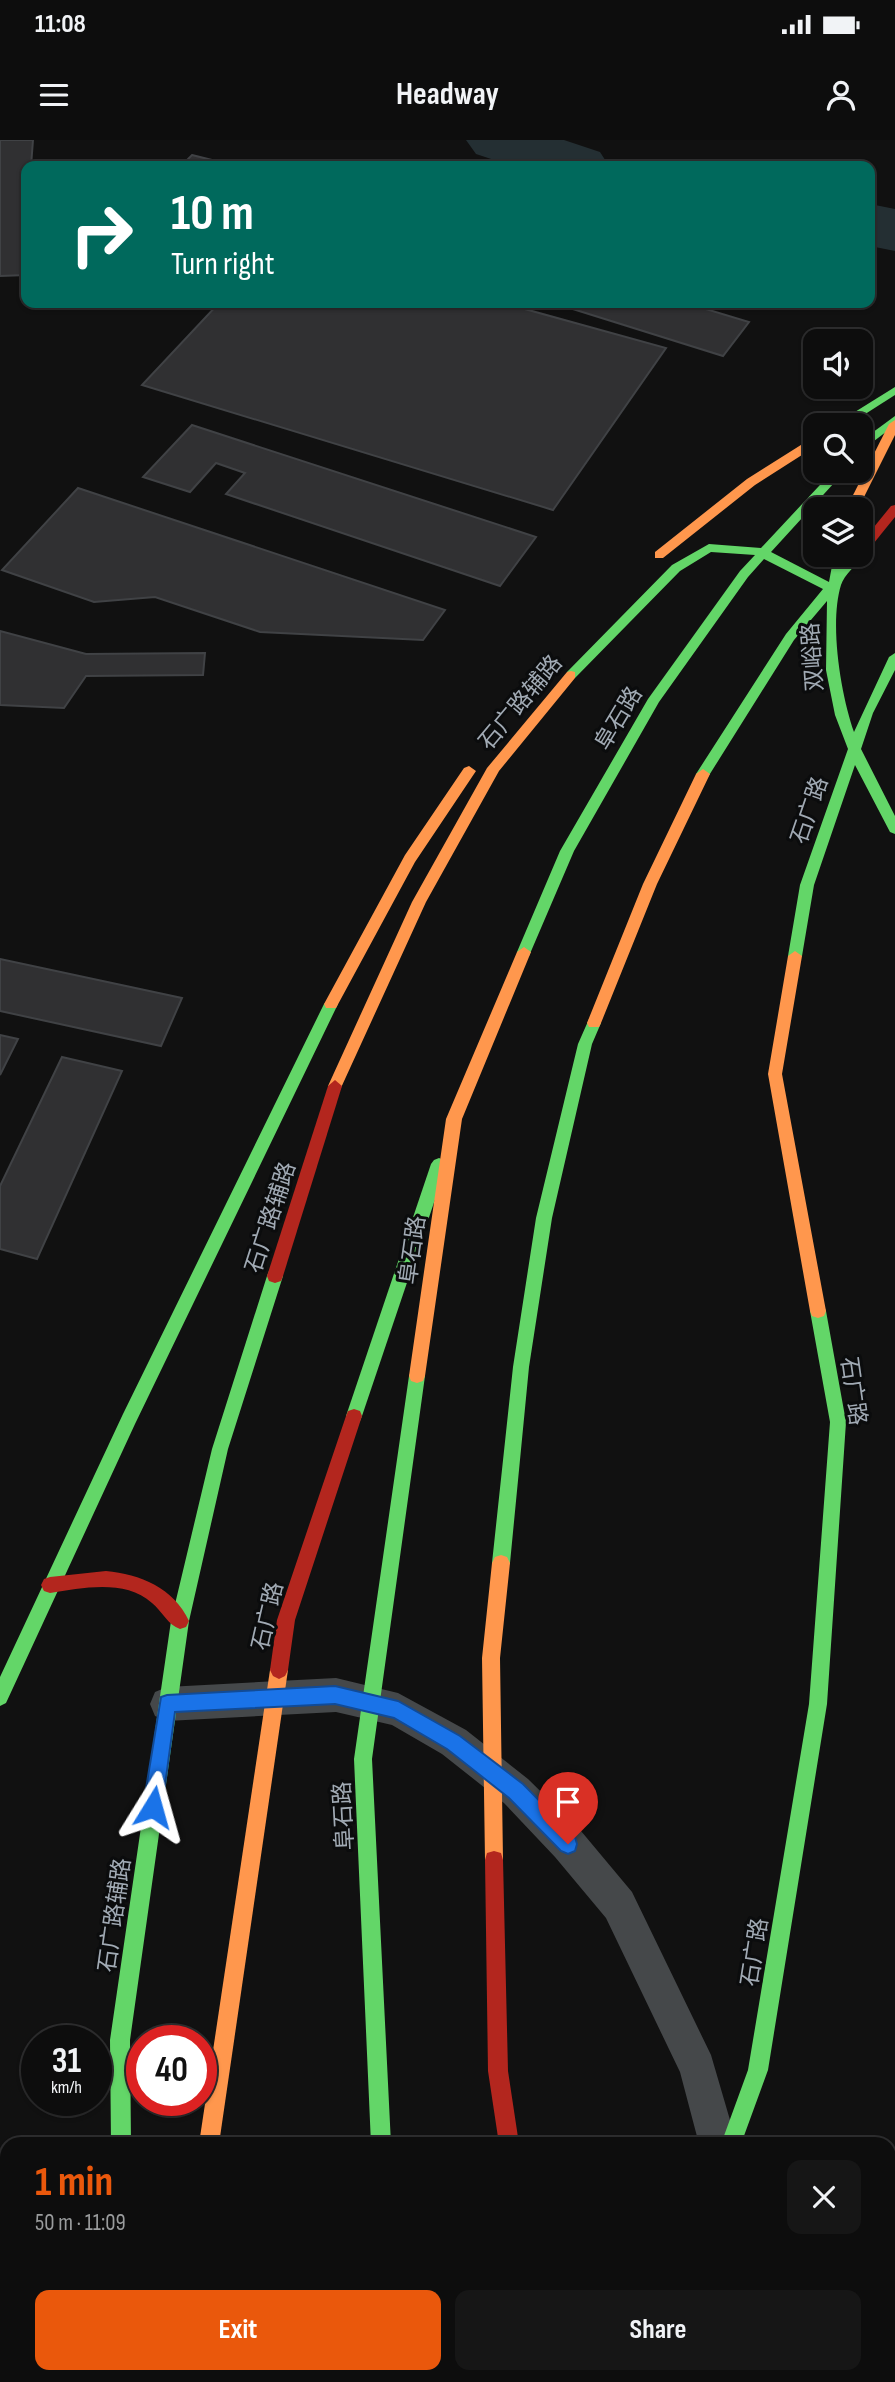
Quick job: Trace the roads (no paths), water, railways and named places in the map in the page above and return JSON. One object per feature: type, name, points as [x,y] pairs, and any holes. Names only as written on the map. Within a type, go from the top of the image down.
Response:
[{"type":"main road","points":[[859,413],[895,390]]},
{"type":"main road","points":[[873,438],[895,422]]},
{"type":"main road","points":[[858,497],[895,422]]},
{"type":"main road","points":[[649,564],[751,482],[803,449]]},
{"type":"main road","name":"阜石路","points":[[381,2137],[363,1759],[454,1119],[567,850],[654,699],[744,574],[828,483]]},
{"type":"main road","points":[[873,536],[895,509]]},
{"type":"main road","name":"石广路辅路","points":[[121,2137],[120,2040],[167,1704],[180,1621],[220,1449],[335,1087],[419,902],[494,768],[581,664],[677,568],[709,548],[756,550],[831,588]]},
{"type":"main road","name":"双峪路","points":[[837,567],[831,588],[832,679],[844,724],[895,829]]},
{"type":"main road","points":[[508,2137],[498,2071],[491,1658],[521,1367],[544,1218],[585,1044],[650,884],[708,764],[790,637],[848,567]]},
{"type":"main road","name":"石广路","points":[[734,2137],[758,2070],[818,1704],[838,1422],[775,1074],[807,885],[867,713],[895,657]]},
{"type":"main road","name":"石广路辅路","points":[[0,1697],[102,1473],[354,959],[437,813],[477,761]]},
{"type":"main road","name":"石广路","points":[[210,2137],[286,1620],[454,1119]]},
{"type":"main road","points":[[50,1585],[89,1578],[118,1581],[154,1593],[180,1621]]},
{"type":"lane","points":[[167,1704],[335,1695],[398,1710],[454,1742],[516,1791],[568,1844],[619,1905],[698,2068],[716,2137]]},
{"type":"waterway","points":[[499,140],[561,161]]},
{"type":"waterway","points":[[875,226],[895,230]]}]
